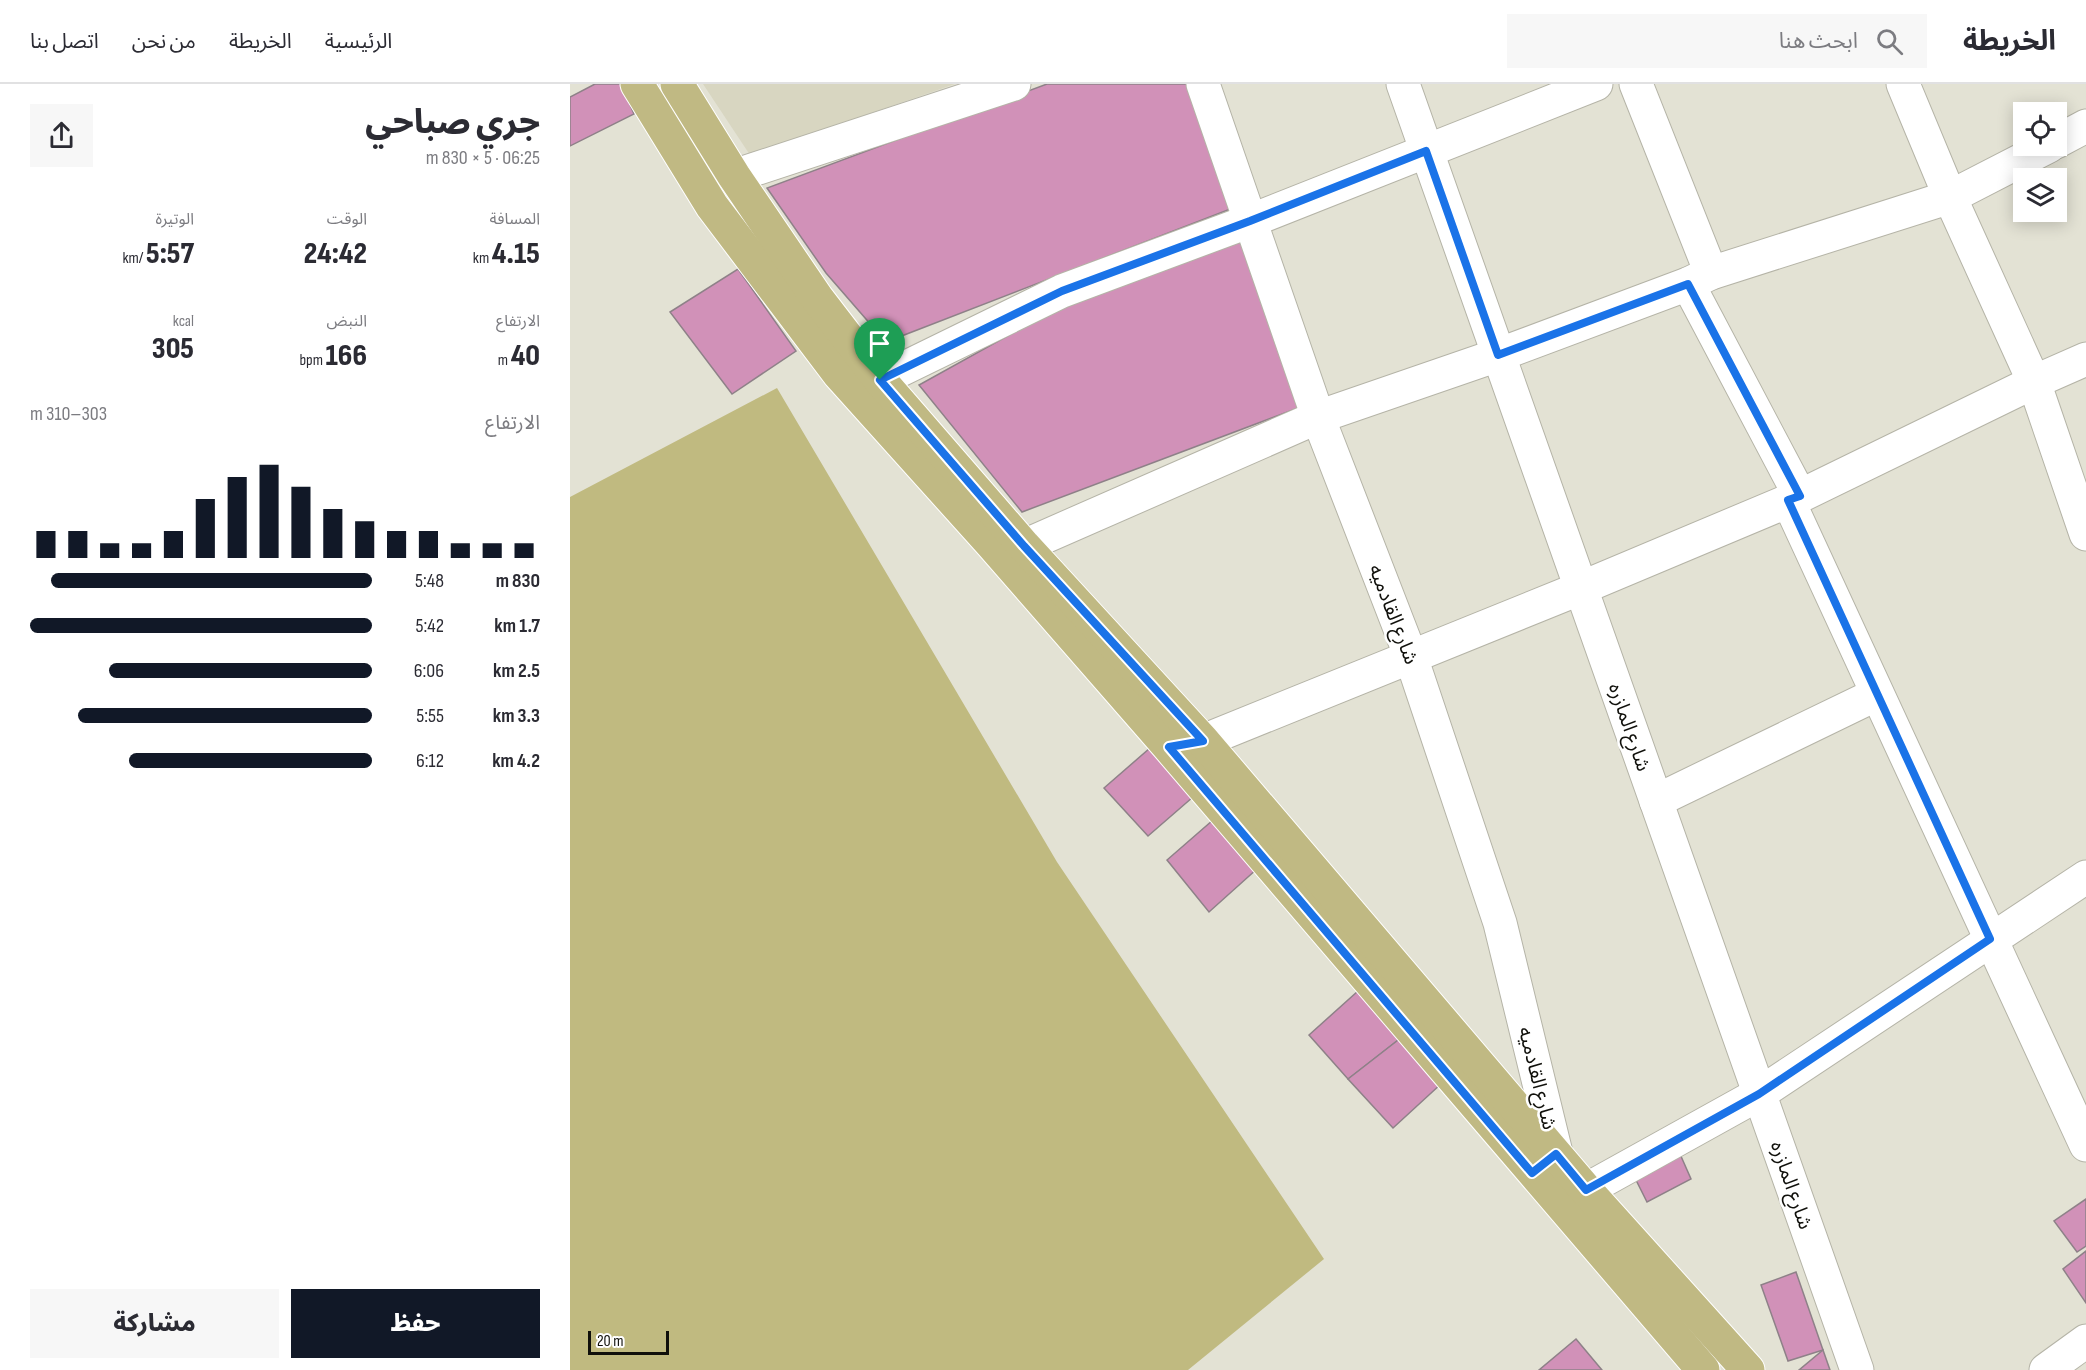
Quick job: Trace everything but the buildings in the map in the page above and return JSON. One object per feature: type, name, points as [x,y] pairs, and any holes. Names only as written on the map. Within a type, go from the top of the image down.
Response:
[{"type":"main road","points":[[637,84],[712,206],[839,374],[991,543],[1169,747],[1544,1163],[1586,1190],[1748,1370]]},
{"type":"main road","points":[[676,84],[734,176],[817,298],[880,380],[1024,546],[1203,741],[1544,1163],[1702,1370]]},
{"type":"street","points":[[734,176],[1014,84]]},
{"type":"street","name":"شارع القادميه","points":[[1203,84],[1318,417],[1411,657],[1500,922],[1544,1163]]},
{"type":"street","name":"شارع المازره","points":[[1403,84],[1857,1370]]},
{"type":"street","points":[[839,374],[880,380],[1062,291],[1250,221],[1596,84]]},
{"type":"street","points":[[1636,84],[1699,279],[1877,694],[2086,1145]]},
{"type":"street","points":[[1903,84],[1950,197],[2034,382],[2086,534]]},
{"type":"street","points":[[2067,136],[2086,126]]},
{"type":"street","points":[[1024,546],[1318,417],[1498,355],[1699,279],[1950,197],[2030,156]]},
{"type":"street","points":[[1169,747],[1203,741],[1581,588],[1794,498],[2086,359]]},
{"type":"street","points":[[1656,801],[1877,694]]},
{"type":"street","points":[[1586,1190],[1759,1094],[2086,877]]},
{"type":"street","points":[[2046,1370],[2086,1341]]},
{"type":"shaded area","points":[[703,84],[955,84],[750,155]]},
{"type":"shaded area","points":[[777,388],[1057,862],[1324,1259],[1188,1370],[570,1370],[570,497]]},
{"type":"route","points":[[1426,151],[1498,355],[1688,284],[1800,496],[1788,500],[1990,939],[1759,1094],[1586,1190],[1556,1154],[1532,1173],[1169,747],[1203,741],[1024,546],[880,380],[1062,291],[1250,221],[1426,151]]}]
